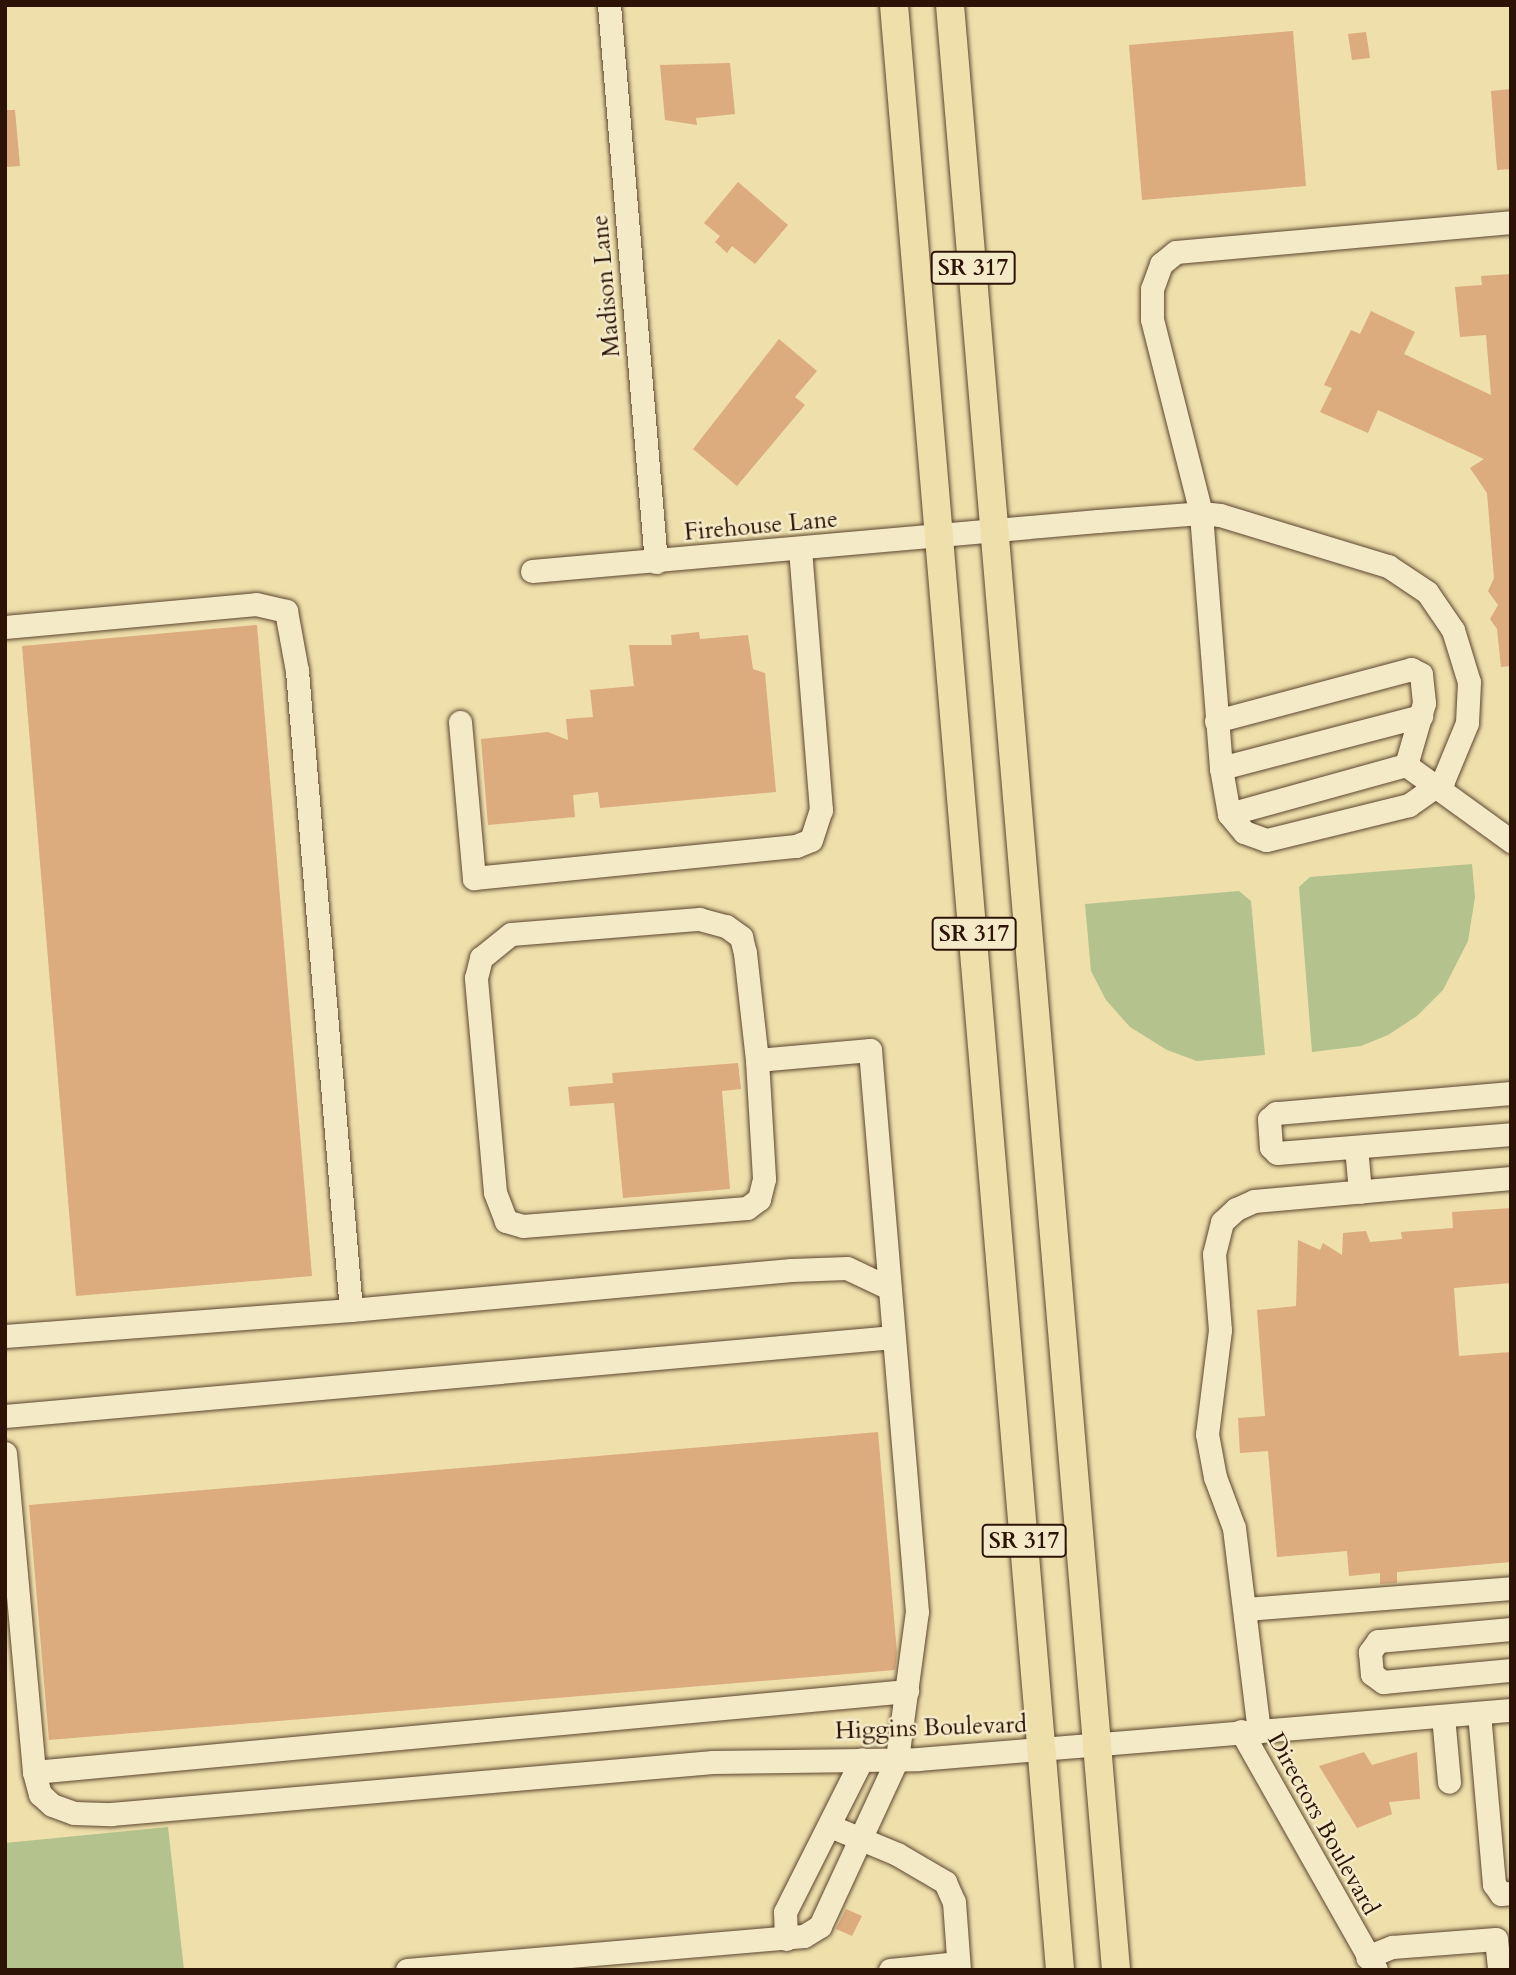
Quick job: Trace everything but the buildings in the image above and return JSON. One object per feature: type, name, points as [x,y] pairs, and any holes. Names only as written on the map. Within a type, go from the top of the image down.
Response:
[{"type":"main road","name":"SR 317","points":[[894,5],[1060,1970]]},
{"type":"main road","name":"SR 317","points":[[950,5],[1116,1970]]},
{"type":"street","name":"Madison Lane","points":[[609,5],[656,562]]},
{"type":"street","points":[[1202,513],[1388,566],[1427,592],[1453,630],[1469,682],[1467,723],[1448,773],[1436,789],[1409,805],[1266,839],[1244,832],[1229,814],[1216,720],[1202,513],[1152,319],[1152,289],[1161,264],[1176,252],[1511,222]]},
{"type":"street","name":"Firehouse Lane","points":[[532,571],[1202,513]]},
{"type":"street","points":[[460,722],[474,878],[796,846],[811,840],[821,810],[800,549]]},
{"type":"street","points":[[5,627],[256,604],[286,611],[297,671],[351,1310]]},
{"type":"street","points":[[1216,720],[1411,669],[1424,680],[1421,716],[1406,765]]},
{"type":"street","points":[[1221,768],[1421,716]]},
{"type":"street","points":[[1406,765],[1510,846]]},
{"type":"street","points":[[1229,814],[1406,765]]},
{"type":"street","points":[[699,919],[726,926],[741,937],[745,953],[757,1060],[764,1179],[759,1199],[747,1208],[542,1227],[506,1221],[495,1192],[476,978],[481,958],[491,945],[511,934],[699,919]]},
{"type":"street","points":[[407,1970],[786,1939],[820,1926],[897,1759],[917,1612],[870,1050],[757,1060]]},
{"type":"street","points":[[1511,1093],[1276,1113],[1269,1119],[1271,1147],[1277,1153],[1511,1134]]},
{"type":"street","points":[[1356,1147],[1360,1192]]},
{"type":"street","points":[[1511,1178],[1254,1201],[1222,1222],[1214,1254],[1220,1330],[1207,1434],[1215,1477],[1234,1528],[1246,1609],[1250,1731],[1511,1710]]},
{"type":"street","points":[[5,1336],[351,1310],[791,1270],[847,1268],[889,1288]]},
{"type":"street","points":[[5,1416],[894,1337]]},
{"type":"street","points":[[5,1453],[34,1772],[907,1691]]},
{"type":"street","points":[[1246,1609],[1511,1588]]},
{"type":"street","points":[[1511,1629],[1378,1641],[1370,1652],[1372,1674],[1383,1682],[1511,1670]]},
{"type":"street","points":[[1479,1713],[1494,1884],[1501,1894],[1511,1893]]},
{"type":"street","points":[[1443,1716],[1449,1782]]},
{"type":"street","name":"Directors Boulevard","points":[[1041,1750],[1250,1731],[1371,1963]]},
{"type":"street","name":"Higgins Boulevard","points":[[34,1772],[40,1794],[52,1805],[74,1813],[111,1814],[713,1762],[897,1759],[1041,1750]]},
{"type":"street","points":[[786,1939],[785,1912],[862,1759]]},
{"type":"street","points":[[830,1826],[945,1882],[954,1902],[958,1966],[890,1970]]},
{"type":"street","points":[[1371,1963],[1392,1947],[1504,1938],[1499,1970]]},
{"type":"green space","points":[[1472,864],[1475,897],[1468,941],[1443,990],[1417,1016],[1388,1035],[1361,1046],[1312,1052],[1299,887],[1310,877]]},
{"type":"green space","points":[[1239,891],[1251,901],[1265,1055],[1197,1061],[1167,1050],[1130,1027],[1106,1000],[1091,971],[1085,904]]},
{"type":"green space","points":[[168,1827],[184,1970],[5,1970],[5,1843]]}]
